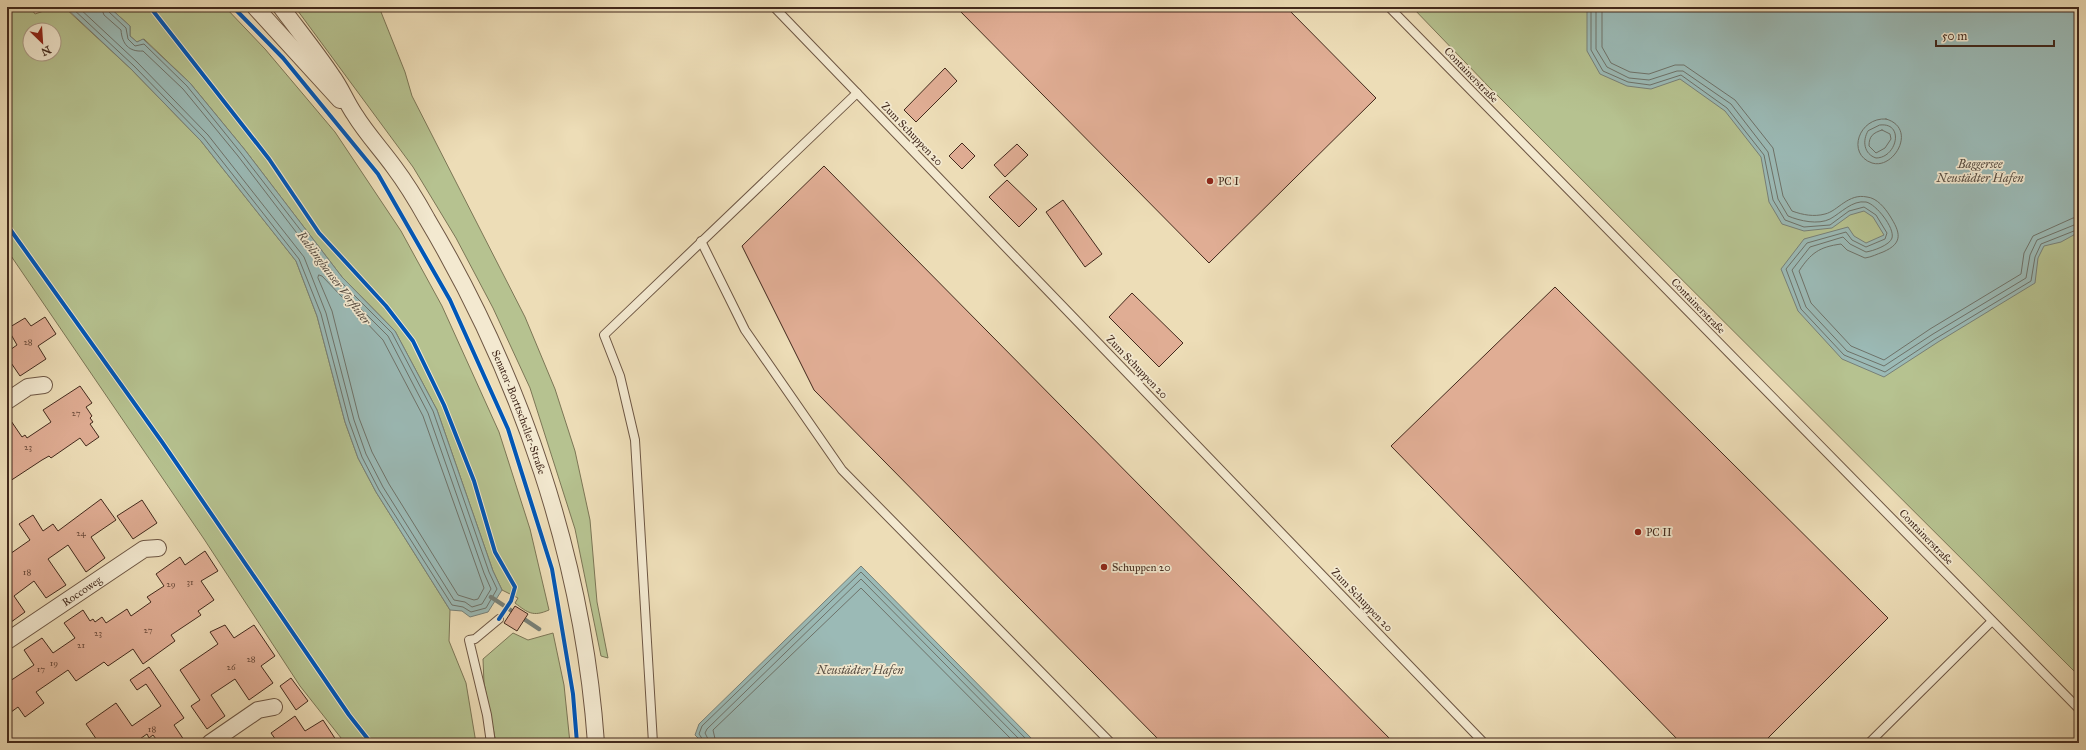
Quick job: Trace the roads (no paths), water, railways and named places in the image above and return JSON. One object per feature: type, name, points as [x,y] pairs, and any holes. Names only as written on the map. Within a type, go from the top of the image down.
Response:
[{"type":"street","name":"Senator-Borttscheller-Straße","points":[[255,7],[289,42],[324,84],[355,115]]},
{"type":"street","name":"Senator-Borttscheller-Straße","points":[[281,7],[333,77],[355,115],[399,175],[427,219],[450,260],[489,337],[525,424],[558,522],[581,622],[596,743]]},
{"type":"street","points":[[7,401],[28,387],[44,385]]},
{"type":"street","name":"Roccoweg","points":[[7,641],[144,549],[158,548]]},
{"type":"street","points":[[210,743],[258,710],[274,707]]},
{"type":"lane","name":"Zum Schuppen 20","points":[[774,7],[1484,743]]},
{"type":"lane","name":"Containerstraße","points":[[1389,7],[2079,709]]},
{"type":"lane","points":[[653,743],[635,440],[620,376],[604,335],[857,93]]},
{"type":"lane","points":[[701,241],[746,330],[842,470],[1111,743]]},
{"type":"lane","points":[[491,743],[487,715],[468,640],[475,639],[499,619]]},
{"type":"lane","points":[[1869,743],[1992,621]]},
{"type":"water","points":[[65,7],[109,7],[130,26],[130,36],[137,42],[143,39],[190,83],[245,150],[342,277],[395,331],[437,410],[493,571],[502,590],[488,612],[470,617],[462,611],[450,610],[376,492],[358,458],[345,422],[317,316],[296,261],[201,141],[131,69]]},
{"type":"water","name":"Baggersee Neustädter Hafen","points":[[1587,7],[2079,7],[2079,232],[2061,242],[2044,246],[2038,258],[2035,283],[1884,377],[1842,359],[1798,311],[1781,269],[1804,239],[1848,227],[1854,236],[1866,243],[1884,235],[1873,217],[1864,211],[1850,215],[1832,228],[1804,231],[1782,224],[1769,202],[1761,157],[1725,111],[1680,79],[1651,89],[1627,86],[1600,74],[1587,51]]},
{"type":"water","name":"Neustädter Hafen","points":[[861,566],[1036,743],[703,743],[695,735],[699,724]]},
{"type":"waterway","name":"Rablinghauser Vorfluter","points":[[491,597],[539,629]]},
{"type":"place","name":"PC I","points":[[1210,181]]},
{"type":"place","name":"PC II","points":[[1638,532]]},
{"type":"place","name":"Schuppen 20","points":[[1104,567]]}]
